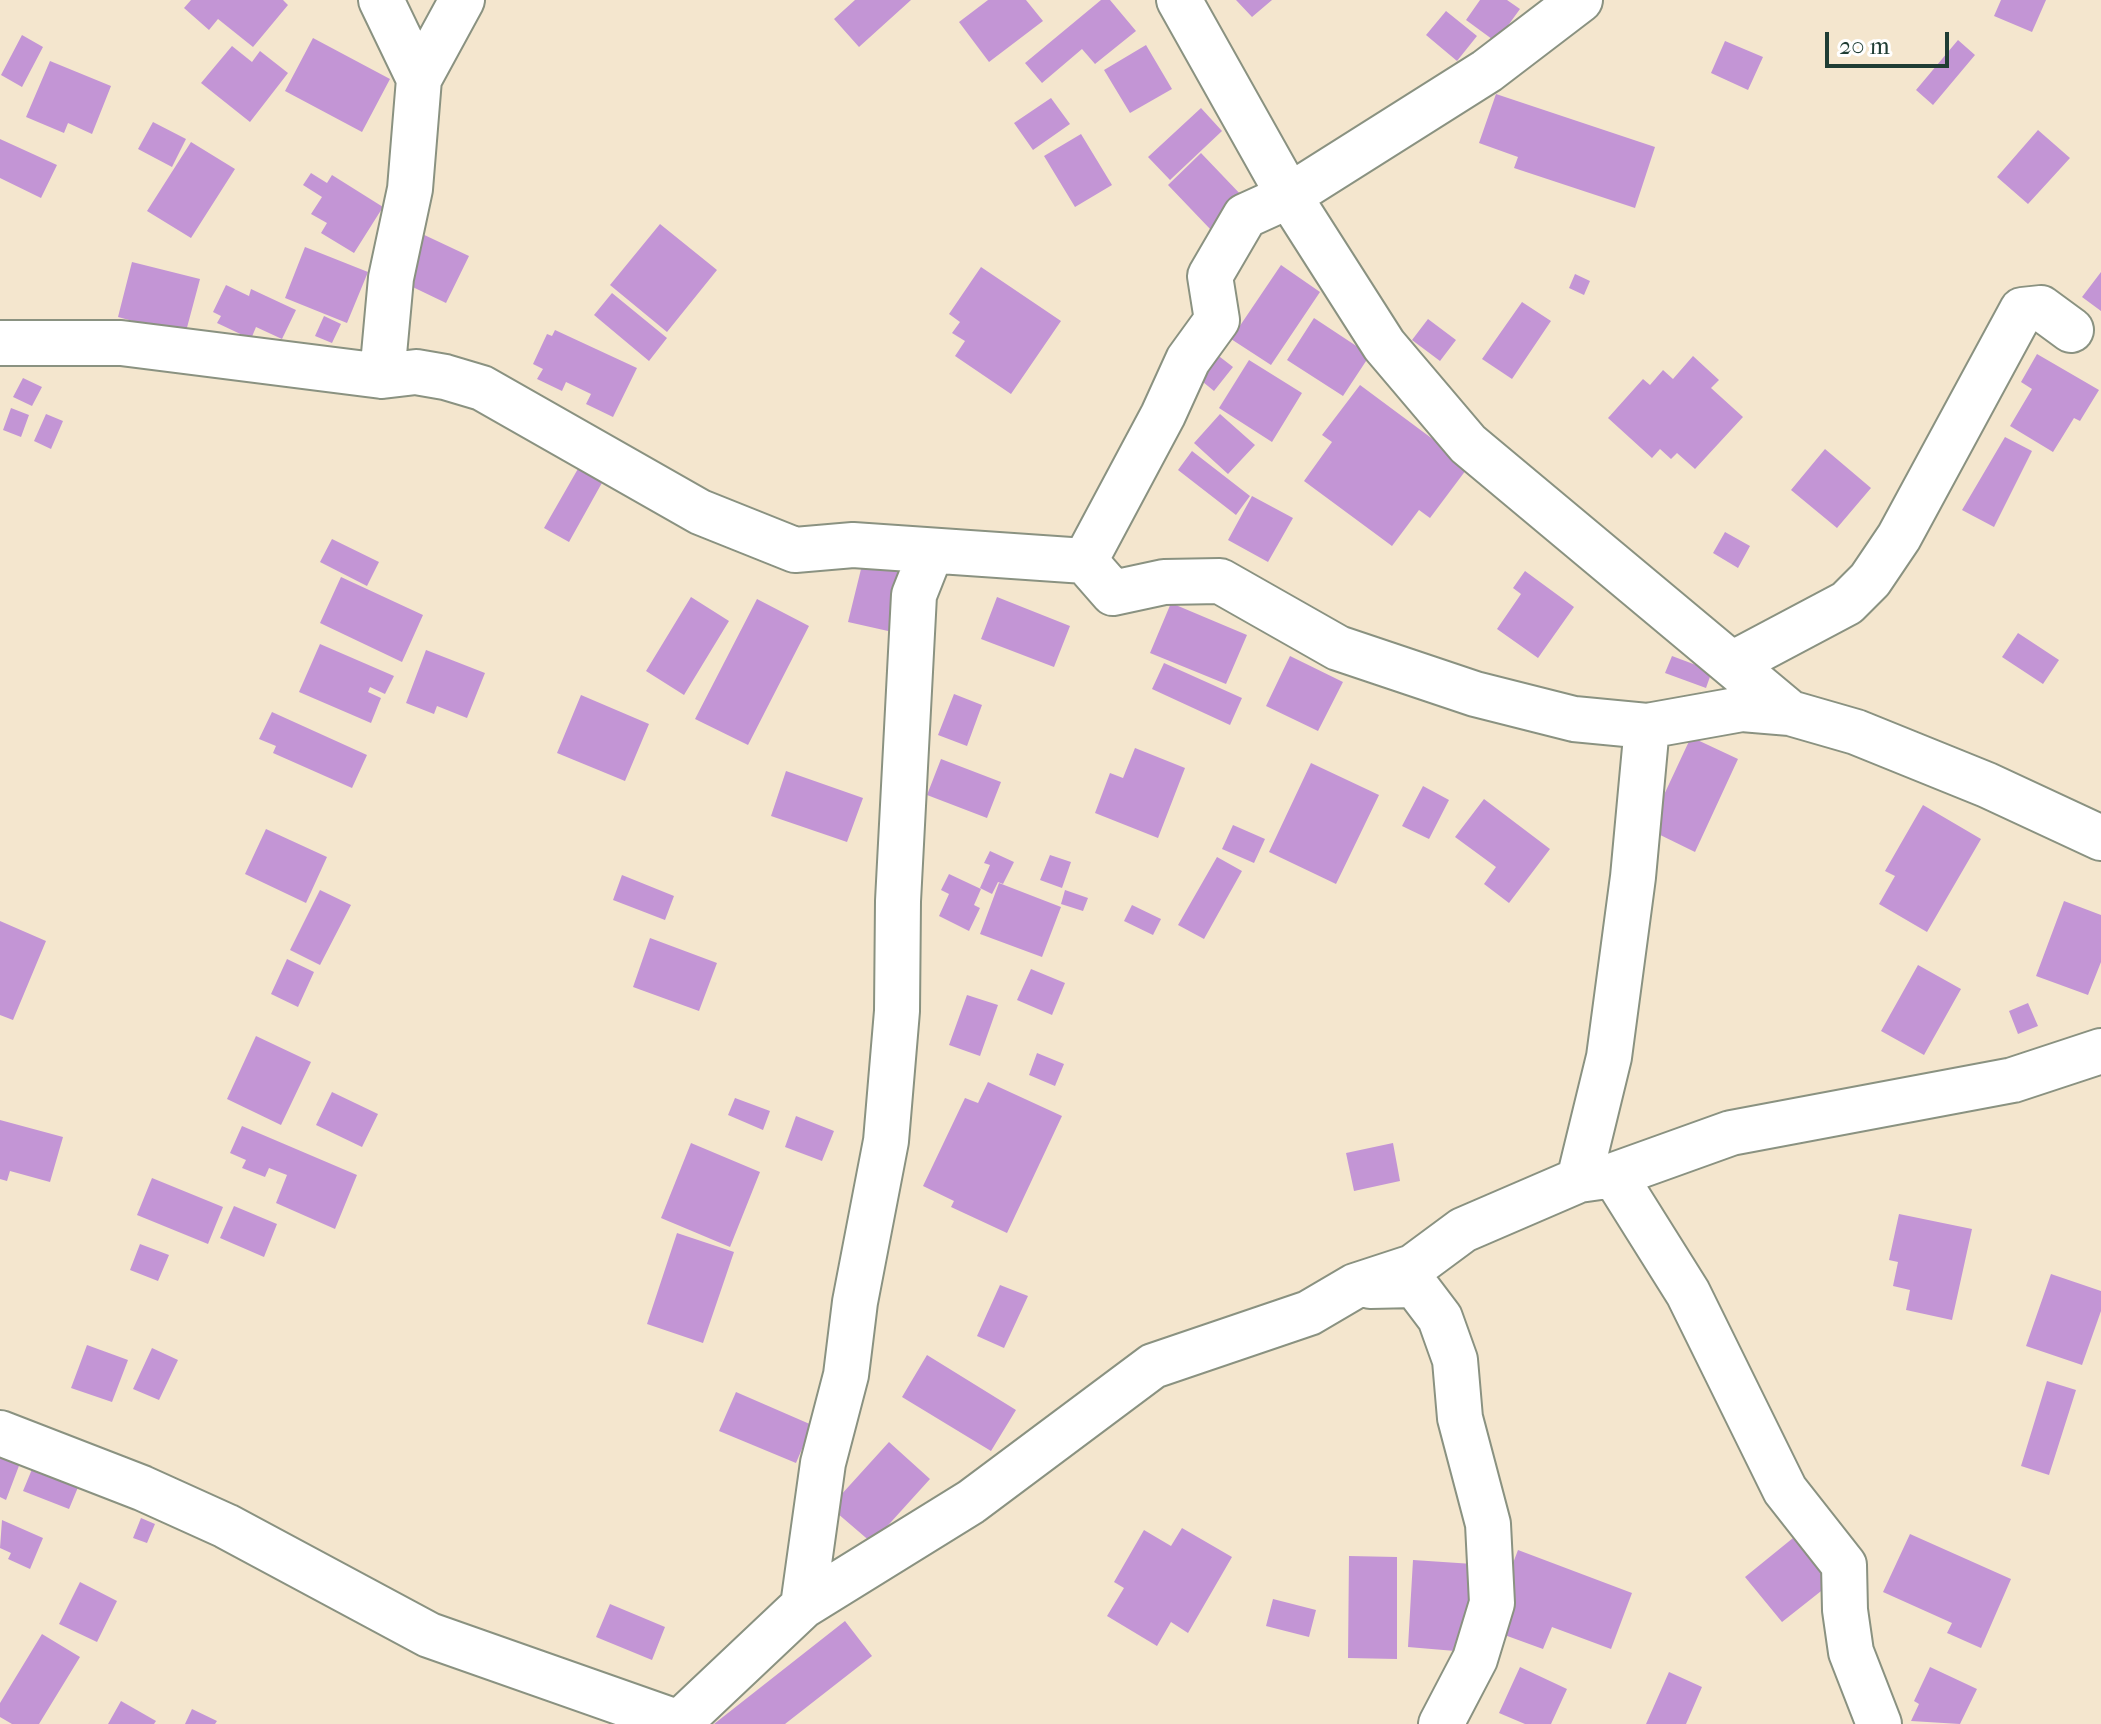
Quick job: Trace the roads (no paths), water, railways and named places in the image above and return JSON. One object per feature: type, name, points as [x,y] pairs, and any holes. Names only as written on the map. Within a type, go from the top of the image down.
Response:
[{"type":"street","points":[[381,0],[419,79]]},
{"type":"street","points":[[382,376],[391,278],[410,189],[419,79],[462,0]]},
{"type":"street","points":[[1179,0],[1289,196],[1384,345],[1468,444],[1790,713]]},
{"type":"street","points":[[1085,561],[1163,415],[1188,360],[1217,320],[1210,276],[1245,216],[1289,196],[1487,71],[1580,0]]},
{"type":"street","points":[[1732,664],[1847,603],[1870,580],[1899,537],[2022,310],[2041,308],[2071,330]]},
{"type":"street","points":[[0,343],[121,343],[382,376],[416,372],[482,388],[700,512],[795,550],[853,545],[1085,561],[1113,593],[1164,582],[1220,581],[1338,648],[1475,694],[1574,719],[1647,726],[1742,709],[1790,713],[1871,737],[2101,838]]},
{"type":"street","points":[[803,1606],[823,1463],[846,1375],[855,1302],[886,1141],[897,1011],[898,901],[914,595],[931,552]]},
{"type":"street","points":[[1647,726],[1633,877],[1596,1178],[1688,1293],[1785,1490],[1844,1565],[1845,1610],[1851,1652],[1879,1724]]},
{"type":"street","points":[[0,1433],[142,1488],[226,1526],[429,1635],[679,1724],[803,1606],[971,1502],[1153,1366],[1309,1313],[1355,1286],[1413,1267],[1463,1230],[1596,1178],[1731,1133],[2013,1080],[2101,1051]]},
{"type":"street","points":[[1355,1286],[1415,1285],[1440,1318],[1455,1360],[1460,1418],[1488,1524],[1492,1603],[1475,1659],[1441,1724]]}]
